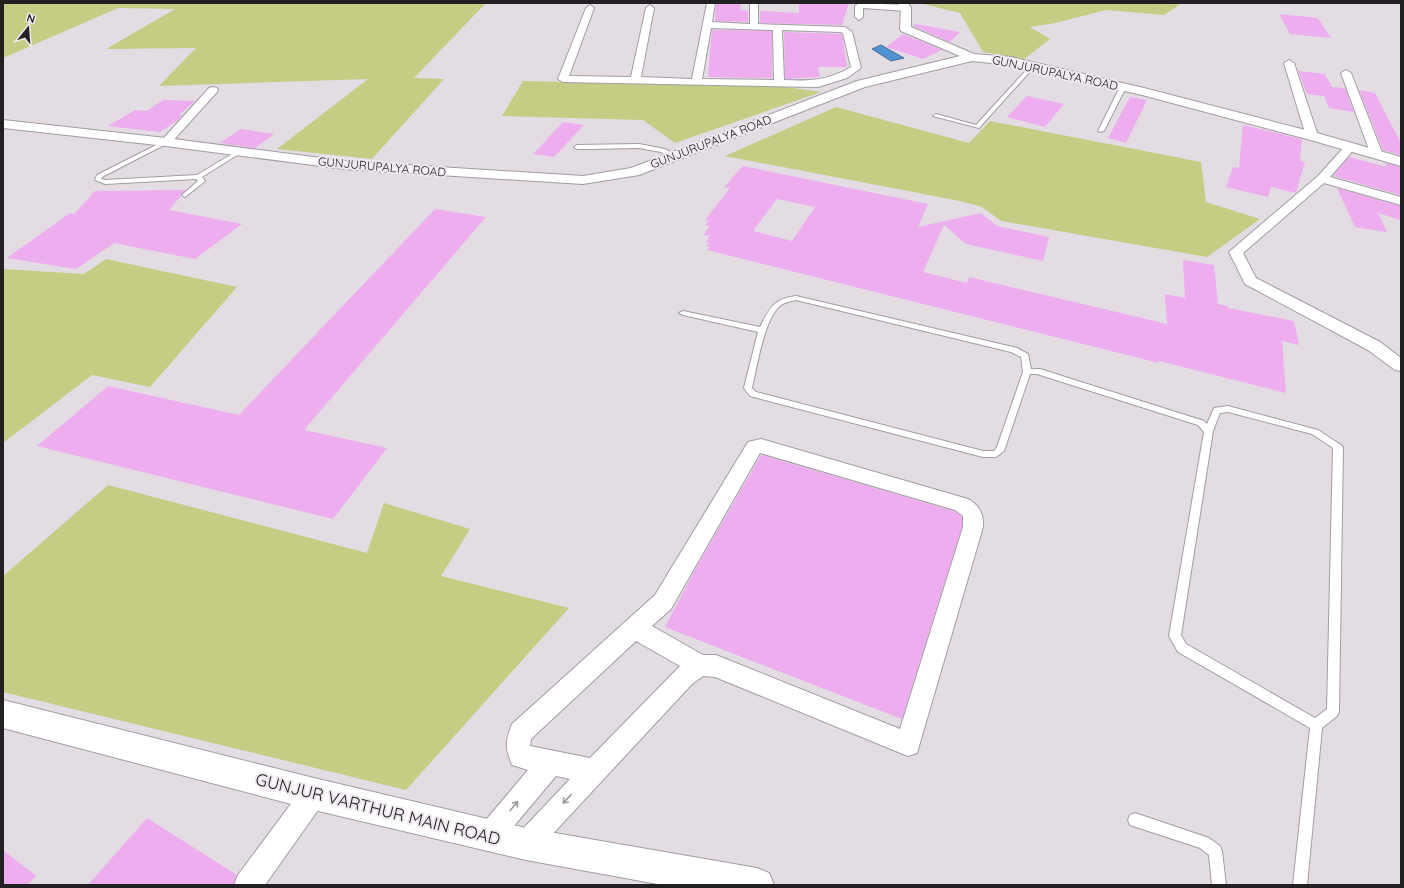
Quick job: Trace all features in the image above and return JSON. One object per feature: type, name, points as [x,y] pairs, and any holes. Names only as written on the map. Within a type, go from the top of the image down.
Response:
[{"type":"street","points":[[697,81],[711,3]]},
{"type":"street","points":[[754,3],[754,25]]},
{"type":"street","points":[[859,17],[859,6],[861,5],[904,5],[905,26],[910,32],[972,57]]},
{"type":"street","points":[[590,8],[563,78],[818,84],[843,76],[856,68],[846,32],[834,28],[708,24]]},
{"type":"street","points":[[635,80],[650,8]]},
{"type":"street","points":[[777,26],[780,83]]},
{"type":"street","name":"GUNJURUPALYA ROAD","points":[[3,124],[166,142],[344,165],[570,180],[607,177],[634,172],[861,84],[972,57],[999,59],[1123,87],[1312,136],[1401,162]]},
{"type":"street","points":[[1288,63],[1312,136]]},
{"type":"street","points":[[1346,73],[1377,155]]},
{"type":"street","points":[[843,76],[861,84]]},
{"type":"street","points":[[166,142],[213,90]]},
{"type":"street","points":[[1350,147],[1322,179],[1236,252],[1250,281],[1374,346],[1401,366]]},
{"type":"street","points":[[1322,179],[1401,201]]},
{"type":"street","points":[[594,771],[521,756],[518,748],[518,739],[521,732],[634,628],[663,602],[753,448],[756,446],[791,454],[961,504],[971,510],[974,519],[973,527],[908,744],[716,666],[700,665],[634,628]]},
{"type":"street","points":[[526,844],[684,676],[700,665]]},
{"type":"street","name":"GUNJUR VARTHUR MAIN ROAD","points":[[3,714],[314,794],[489,836],[526,844],[757,885]]},
{"type":"street","points":[[489,836],[551,762]]},
{"type":"street","points":[[248,885],[314,794]]},
{"type":"lane","points":[[936,116],[977,127],[1033,66]]},
{"type":"lane","points":[[1101,131],[1123,87]]},
{"type":"lane","points":[[166,142],[99,176],[98,180],[105,182],[198,177],[239,152]]},
{"type":"lane","points":[[577,147],[596,148],[644,145],[658,148],[675,156]]},
{"type":"lane","points":[[185,195],[202,181],[198,177]]},
{"type":"lane","points":[[796,298],[1014,350],[1025,356],[1028,372],[1002,449],[996,454],[983,454],[753,394],[748,388],[762,330],[778,302],[796,298]]},
{"type":"lane","points":[[683,313],[762,330]]},
{"type":"lane","points":[[1028,372],[1037,371],[1190,418],[1200,423],[1209,431]]},
{"type":"lane","points":[[1300,885],[1316,725],[1333,712],[1338,447],[1315,432],[1228,409],[1217,410],[1209,431],[1175,636],[1182,648],[1316,725]]},
{"type":"lane","points":[[1135,820],[1204,843],[1215,851],[1219,885]]},
{"type":"green space","points":[[3,3],[486,3],[414,78],[444,79],[372,159],[277,149],[368,79],[159,86],[196,48],[106,49],[175,9],[118,8],[3,58]]},
{"type":"green space","points":[[919,3],[1182,3],[1164,15],[1106,10],[1055,23],[1030,27],[1050,39],[1024,59],[983,52],[960,13]]},
{"type":"green space","points":[[523,81],[785,87],[821,92],[675,143],[643,120],[502,116]]},
{"type":"green space","points":[[836,107],[969,143],[990,121],[1201,162],[1206,202],[1260,219],[1207,257],[1001,221],[982,207],[960,201],[725,156]]},
{"type":"green space","points":[[106,259],[237,287],[150,387],[92,375],[3,443],[3,269],[84,274]]},
{"type":"green space","points":[[108,485],[367,553],[384,503],[470,529],[441,576],[569,608],[406,790],[3,692],[3,576]]},
{"type":"water","points":[[881,45],[904,58],[891,61],[872,49]]},
{"type":"building","points":[[716,3],[741,3],[740,10],[748,11],[748,22],[715,21]]},
{"type":"building","points":[[799,3],[849,3],[842,25],[760,23],[760,11],[799,13]]},
{"type":"building","points":[[1279,14],[1318,18],[1331,38],[1290,34]]},
{"type":"building","points":[[916,24],[960,32],[950,42],[913,26]]},
{"type":"building","points":[[712,30],[772,31],[772,78],[708,77]]},
{"type":"building","points":[[784,32],[842,34],[847,67],[818,67],[820,77],[785,79]]},
{"type":"building","points":[[903,34],[942,50],[923,59],[886,47]]},
{"type":"building","points":[[1298,71],[1325,74],[1332,87],[1345,88],[1354,112],[1329,108],[1324,96],[1307,94]]},
{"type":"building","points":[[1359,90],[1375,93],[1401,143],[1401,155],[1383,150]]},
{"type":"building","points":[[1027,96],[1064,104],[1045,127],[1007,117]]},
{"type":"building","points":[[1130,97],[1147,100],[1126,143],[1108,138]]},
{"type":"building","points":[[163,100],[195,101],[179,115],[182,115],[178,120],[160,132],[108,126],[135,110],[147,111]]},
{"type":"building","points":[[563,122],[584,125],[554,157],[533,154]]},
{"type":"building","points":[[1243,125],[1302,139],[1300,161],[1305,162],[1296,193],[1271,187],[1268,197],[1226,187],[1233,167],[1239,168]]},
{"type":"building","points":[[241,129],[274,134],[255,148],[220,143]]},
{"type":"building","points":[[1349,157],[1387,167],[1385,163],[1401,167],[1401,195],[1333,176]]},
{"type":"building","points":[[743,166],[928,204],[918,227],[981,213],[997,226],[1049,237],[1043,261],[966,244],[944,225],[923,272],[967,283],[969,277],[1167,324],[1165,294],[1185,298],[1183,260],[1214,265],[1218,304],[1228,306],[1228,308],[1294,321],[1299,345],[1282,341],[1286,393],[1159,361],[1159,363],[707,250],[710,247],[706,246],[709,243],[706,242],[710,236],[703,235],[710,226],[705,225],[709,221],[705,220],[730,188],[724,187]],"holes":[[[777,199],[815,207],[792,241],[753,231]]]},
{"type":"building","points":[[1337,188],[1401,206],[1401,220],[1378,213],[1387,232],[1355,227]]},
{"type":"building","points":[[186,190],[169,210],[242,224],[195,259],[114,243],[76,269],[7,258],[70,213],[74,214],[95,191]]},
{"type":"building","points":[[435,209],[486,217],[304,430],[387,448],[333,519],[37,446],[108,386],[239,415]]},
{"type":"building","points":[[761,455],[954,511],[962,517],[962,527],[902,719],[665,627],[695,570]]},
{"type":"building","points":[[147,818],[237,875],[233,885],[88,885]]},
{"type":"building","points":[[3,850],[36,876],[27,885],[3,885]]}]
